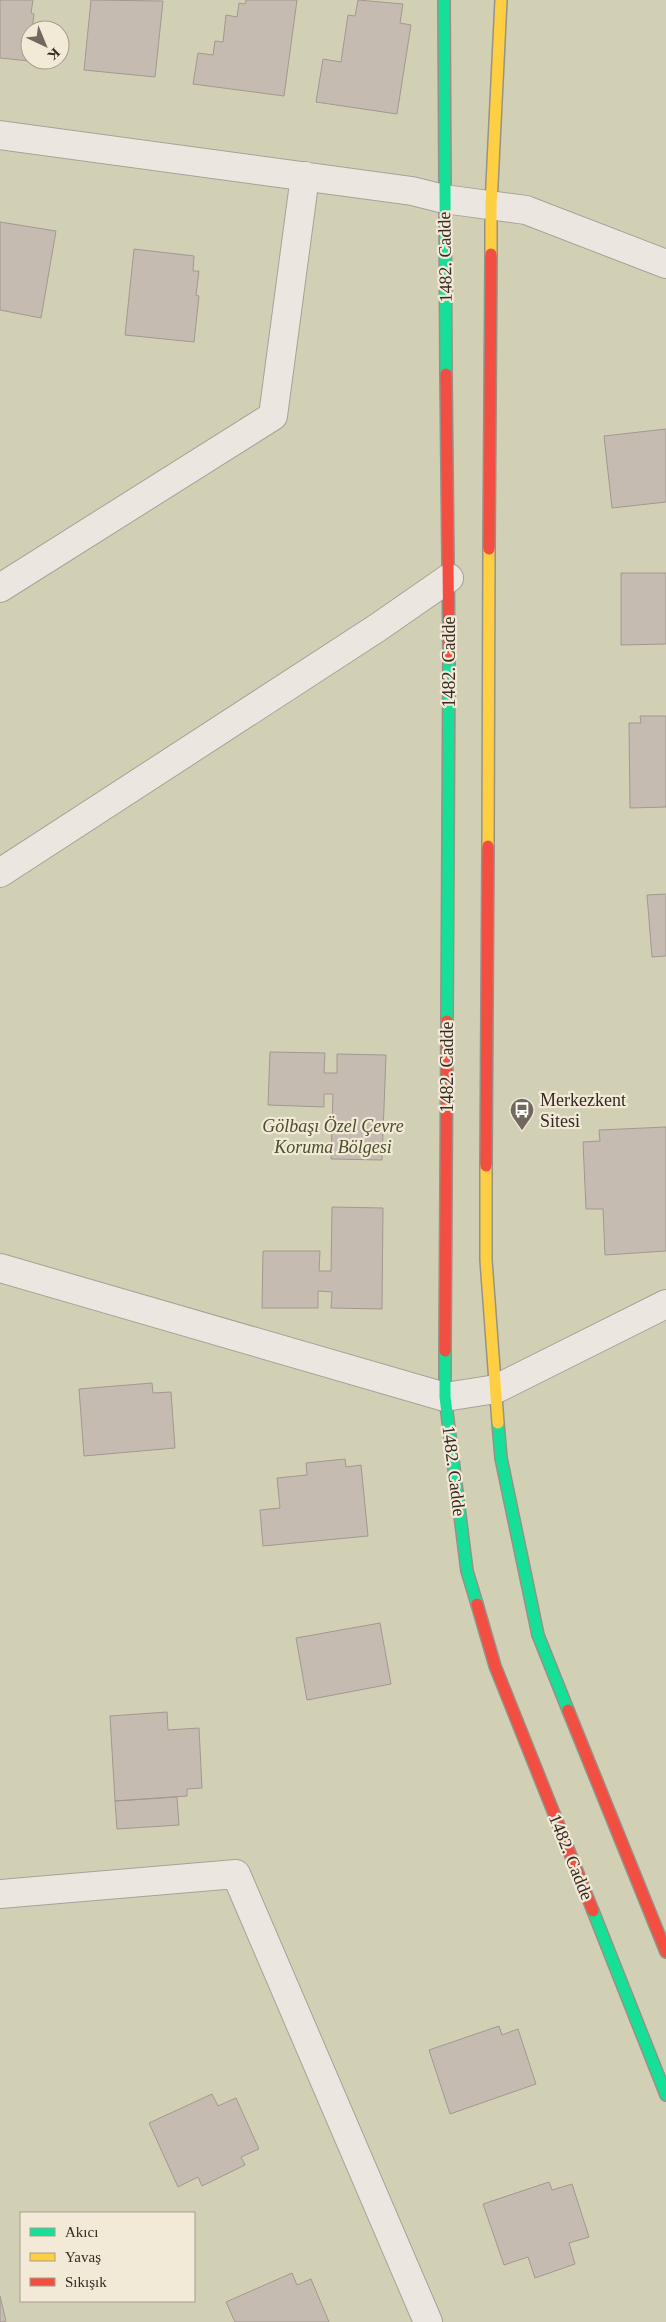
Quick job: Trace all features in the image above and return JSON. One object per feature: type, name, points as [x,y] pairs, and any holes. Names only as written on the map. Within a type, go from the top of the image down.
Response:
[{"type":"street","name":"1482. Cadde","points":[[444,0],[444,199],[449,578],[445,1397],[466,1571],[495,1666],[666,2096]]},
{"type":"street","points":[[501,0],[491,205],[486,1260],[501,1458],[538,1635],[666,1952]]},
{"type":"street","points":[[0,135],[412,191],[444,199],[526,210],[666,264]]},
{"type":"street","points":[[0,588],[273,416],[305,176]]},
{"type":"street","points":[[0,873],[377,628],[449,578]]},
{"type":"street","points":[[0,1268],[445,1397],[496,1389],[666,1304]]},
{"type":"street","points":[[0,1894],[236,1874],[428,2322]]},
{"type":"green space","name":"Gölbaşı Özel Çevre Koruma Bölgesi","points":[[0,0],[666,0],[666,2322],[0,2322]]},
{"type":"building","points":[[0,0],[33,0],[31,13],[34,14],[33,20],[20,20],[20,60],[0,58]]},
{"type":"building","points":[[91,0],[163,1],[155,77],[84,70]]},
{"type":"building","points":[[246,0],[297,0],[284,96],[193,84],[198,53],[213,55],[215,41],[223,42],[226,15],[237,17],[239,3],[245,4]]},
{"type":"building","points":[[358,0],[403,4],[400,23],[411,25],[397,114],[316,102],[323,59],[341,62],[348,15],[355,16]]},
{"type":"building","points":[[0,222],[56,231],[41,318],[0,310]]},
{"type":"building","points":[[134,249],[194,256],[193,271],[199,271],[196,295],[199,296],[194,342],[125,335]]},
{"type":"building","points":[[666,429],[666,502],[612,508],[604,436]]},
{"type":"building","points":[[621,573],[666,573],[666,644],[621,645]]},
{"type":"building","points":[[640,716],[666,716],[666,807],[630,808],[629,723],[641,723]]},
{"type":"building","points":[[666,894],[666,956],[652,957],[647,895]]},
{"type":"building","points":[[270,1052],[325,1053],[324,1073],[337,1073],[337,1054],[386,1055],[382,1160],[331,1159],[333,1094],[324,1094],[324,1107],[268,1105]]},
{"type":"building","points":[[666,1127],[666,1251],[605,1255],[603,1209],[586,1209],[583,1142],[600,1141],[599,1130]]},
{"type":"building","points":[[332,1207],[383,1208],[382,1309],[331,1308],[332,1292],[318,1291],[318,1308],[262,1308],[263,1251],[320,1251],[319,1271],[331,1271]]},
{"type":"building","points":[[152,1383],[153,1393],[171,1392],[175,1448],[84,1456],[79,1389]]},
{"type":"building","points":[[345,1459],[346,1467],[361,1465],[368,1536],[263,1546],[260,1510],[280,1508],[277,1478],[307,1475],[306,1463]]},
{"type":"building","points":[[380,1623],[391,1684],[307,1700],[296,1638]]},
{"type":"building","points":[[167,1712],[168,1730],[199,1728],[202,1788],[187,1789],[187,1796],[115,1801],[110,1716]]},
{"type":"building","points":[[177,1797],[179,1825],[117,1829],[115,1801]]},
{"type":"building","points":[[499,2026],[502,2035],[518,2029],[536,2084],[450,2114],[429,2050]]},
{"type":"building","points":[[212,2094],[218,2106],[236,2098],[259,2149],[241,2157],[245,2165],[202,2186],[198,2177],[178,2187],[149,2123]]},
{"type":"building","points":[[549,2182],[552,2190],[572,2184],[589,2237],[569,2243],[575,2264],[535,2278],[528,2257],[504,2265],[483,2204]]},
{"type":"building","points":[[292,2273],[297,2285],[311,2279],[329,2322],[235,2322],[226,2302]]},
{"type":"building","points":[[0,2296],[6,2321],[2,2322],[0,2322]]},
{"type":"traffic: fast","points":[[444,0],[446,374]]},
{"type":"traffic: fast","points":[[447,1021],[449,659]]},
{"type":"traffic: fast","points":[[445,1351],[445,1397],[467,1571],[477,1604]]},
{"type":"traffic: fast","points":[[498,1423],[501,1458],[538,1635],[568,1710]]},
{"type":"traffic: fast","points":[[593,1911],[666,2095]]},
{"type":"traffic: slow","points":[[491,254],[491,205],[501,0]]},
{"type":"traffic: slow","points":[[488,846],[489,549]]},
{"type":"traffic: slow","points":[[486,1166],[486,1260],[498,1423]]},
{"type":"traffic: jam","points":[[489,549],[491,254]]},
{"type":"traffic: jam","points":[[446,374],[449,659]]},
{"type":"traffic: jam","points":[[486,1166],[488,846]]},
{"type":"traffic: jam","points":[[445,1351],[447,1021]]},
{"type":"traffic: jam","points":[[477,1604],[495,1666],[593,1911]]},
{"type":"traffic: jam","points":[[568,1710],[666,1952]]},
{"type":"place","name":"Merkezkent Sitesi","points":[[522,1131]]}]
